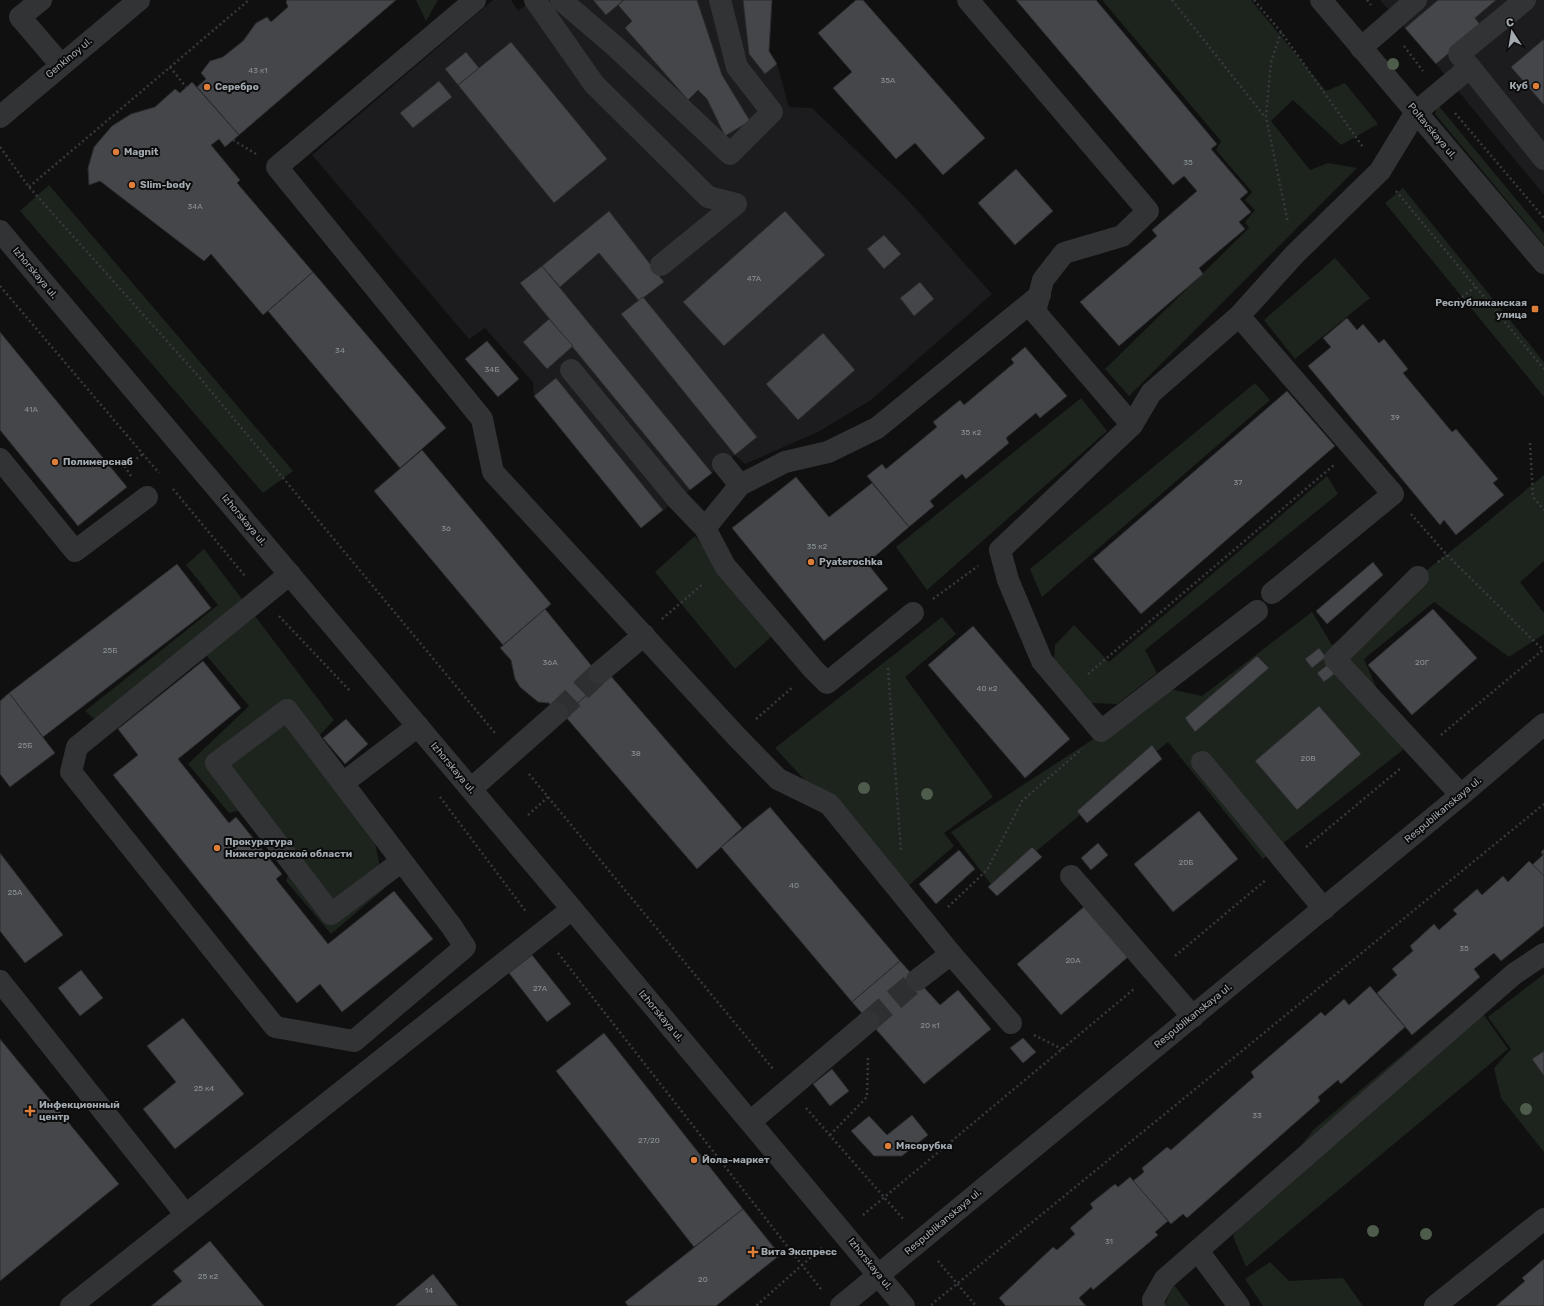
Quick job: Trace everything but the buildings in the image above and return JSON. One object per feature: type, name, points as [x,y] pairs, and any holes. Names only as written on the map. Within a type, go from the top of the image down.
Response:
[{"type":"street","points":[[41,0],[20,17],[61,64]]},
{"type":"street","name":"Genkinoy ul.","points":[[0,117],[61,64],[139,0]]},
{"type":"street","points":[[475,0],[276,167],[482,419],[493,472],[736,736],[778,779],[829,804],[951,954],[1011,1023]]},
{"type":"street","points":[[535,0],[594,84],[708,197],[736,204],[661,265]]},
{"type":"street","points":[[561,0],[611,43],[730,154],[772,112],[737,67],[720,0]]},
{"type":"street","points":[[968,0],[1148,211],[1122,236],[1064,253],[1043,280],[1035,312],[1132,425]]},
{"type":"street","name":"Poltavskaya ul.","points":[[1320,0],[1544,263]]},
{"type":"street","points":[[1361,48],[1416,0]]},
{"type":"street","points":[[1525,0],[1459,54],[1544,159]]},
{"type":"street","points":[[1257,611],[1102,731],[1042,661],[1008,580],[1000,550],[1132,425],[1151,394],[1239,316],[1295,254],[1380,171],[1416,112],[1470,67]]},
{"type":"street","name":"Izhorskaya ul.","points":[[0,231],[572,909],[904,1306]]},
{"type":"street","points":[[705,528],[740,485],[785,462],[828,452],[877,428],[1040,295]]},
{"type":"street","points":[[1239,316],[1393,494],[1272,593]]},
{"type":"street","points":[[571,370],[678,500],[705,528],[724,566],[813,669],[827,683],[913,613]]},
{"type":"street","points":[[0,459],[76,551],[147,496]]},
{"type":"street","points":[[723,464],[740,485]]},
{"type":"street","points":[[290,574],[77,747],[71,772],[275,1027],[354,1041],[465,947],[452,927],[343,783],[287,710],[216,763],[331,914],[402,861]]},
{"type":"street","points":[[1418,577],[1336,659],[1461,796]]},
{"type":"street","points":[[599,674],[644,635]]},
{"type":"street","points":[[471,789],[512,754],[556,713]]},
{"type":"street","name":"Respublikanskaya ul.","points":[[841,1306],[1461,796],[1544,724]]},
{"type":"street","points":[[343,783],[418,726]]},
{"type":"street","points":[[1202,762],[1324,909]]},
{"type":"street","points":[[1071,876],[1193,1016]]},
{"type":"street","points":[[71,1306],[572,909]]},
{"type":"street","points":[[917,980],[951,954]]},
{"type":"street","points":[[1154,1306],[1153,1300],[1165,1279],[1514,974],[1544,954]]},
{"type":"street","points":[[0,981],[186,1215]]},
{"type":"street","points":[[750,1122],[869,1021]]},
{"type":"street","points":[[1435,1306],[1544,1219]]},
{"type":"street","points":[[1198,1251],[1238,1306]]},
{"type":"path","points":[[29,187],[249,0]]},
{"type":"path","points":[[1172,0],[1266,117]]},
{"type":"path","points":[[1254,0],[1281,32],[1380,171],[1544,370]]},
{"type":"path","points":[[1281,32],[1271,62],[1266,117],[1295,254]]},
{"type":"path","points":[[170,67],[186,87]]},
{"type":"path","points":[[0,147],[29,187],[200,378],[789,1088],[885,1196],[976,1306]]},
{"type":"path","points":[[0,286],[163,478]]},
{"type":"path","points":[[1458,300],[1475,287]]},
{"type":"path","points":[[1530,443],[1533,497],[1544,510]]},
{"type":"path","points":[[1067,691],[1354,448]]},
{"type":"path","points":[[168,484],[261,597]]},
{"type":"path","points":[[885,1196],[1544,650],[1447,555],[1393,494]]},
{"type":"path","points":[[913,613],[1000,550]]},
{"type":"path","points":[[644,635],[691,594]]},
{"type":"path","points":[[886,636],[902,858]]},
{"type":"path","points":[[736,736],[784,695]]},
{"type":"path","points":[[928,926],[987,870],[1022,800],[1102,731]]},
{"type":"path","points":[[930,1306],[1544,804]]},
{"type":"path","points":[[542,934],[802,1265],[756,1306]]},
{"type":"path","points":[[830,1135],[867,1097],[869,1021]]},
{"type":"path","points":[[1011,1023],[1062,1049]]},
{"type":"shaded area","points":[[416,0],[438,0],[426,21]]},
{"type":"shaded area","points":[[493,0],[511,0],[518,11],[532,0],[772,0],[769,51],[777,64],[789,107],[812,108],[905,197],[992,294],[871,400],[818,432],[745,464],[735,455],[641,528],[534,396],[533,382],[485,328],[469,339],[312,155]]},
{"type":"shaded area","points":[[1102,0],[1251,0],[1326,91],[1345,83],[1378,124],[1341,145],[1293,100],[1271,121],[1310,170],[1328,163],[1357,168],[1129,396],[1105,369],[1249,228],[1245,222],[1255,210],[1245,200],[1252,192],[1216,150],[1221,141]]},
{"type":"shaded area","points":[[1380,0],[1544,0],[1544,195],[1436,64]]},
{"type":"shaded area","points":[[1438,105],[1544,233],[1544,245],[1435,114]]},
{"type":"shaded area","points":[[49,185],[293,471],[263,493],[20,211]]},
{"type":"shaded area","points":[[1403,188],[1544,362],[1544,397],[1385,203]]},
{"type":"shaded area","points":[[1335,258],[1370,298],[1295,359],[1264,320]]},
{"type":"shaded area","points":[[1255,383],[1270,400],[1042,597],[1030,569]]},
{"type":"shaded area","points":[[1081,398],[1107,431],[927,590],[896,547]]},
{"type":"shaded area","points":[[1544,475],[1544,561],[1520,582],[1544,613],[1544,634],[1509,657],[1434,602],[1364,659],[1403,750],[1263,859],[1168,742],[993,887],[951,832],[1170,689],[1202,696],[1312,612],[1332,645],[1480,528]]},
{"type":"shaded area","points":[[1327,476],[1338,494],[1145,650],[1157,673],[1117,704],[1091,703],[1054,661],[1055,645],[1074,625],[1109,662]]},
{"type":"shaded area","points":[[695,536],[771,637],[735,669],[655,572]]},
{"type":"shaded area","points":[[204,549],[334,720],[318,737],[366,795],[384,889],[331,934],[286,881],[289,873],[238,811],[229,813],[188,764],[249,706],[206,655],[106,729],[85,711],[218,605],[186,565]]},
{"type":"shaded area","points":[[942,617],[956,634],[905,677],[993,797],[944,833],[954,846],[909,885],[894,875],[775,748]]},
{"type":"shaded area","points":[[1544,974],[1544,1152],[1501,1098],[1494,1068],[1511,1049],[1488,1017]]},
{"type":"shaded area","points":[[1471,997],[1508,1049],[1246,1267],[1233,1236],[1313,1130]]},
{"type":"shaded area","points":[[1270,1262],[1289,1281],[1343,1278],[1363,1306],[1263,1306],[1245,1279]]},
{"type":"shaded area","points":[[1174,1285],[1190,1306],[1164,1306]]},
{"type":"tunnel","points":[[557,713],[599,673]]},
{"type":"tunnel","points":[[869,1021],[917,980]]},
{"type":"place","name":"Куб","points":[[1536,86]]},
{"type":"place","name":"Серебро","points":[[207,87]]},
{"type":"place","name":"Magnit","points":[[116,152]]},
{"type":"place","name":"Slim-body","points":[[132,185]]},
{"type":"place","name":"Республиканская улица","points":[[1535,309]]},
{"type":"place","name":"Полимерснаб","points":[[55,462]]},
{"type":"place","name":"Pyaterochka","points":[[811,562]]},
{"type":"place","name":"Прокуратура Нижегородской области","points":[[217,848]]},
{"type":"place","name":"Инфекционный центр","points":[[30,1111]]},
{"type":"place","name":"Мясорубка","points":[[888,1146]]},
{"type":"place","name":"Йола-маркет","points":[[694,1160]]},
{"type":"place","name":"Вита Экспресс","points":[[753,1252]]}]
